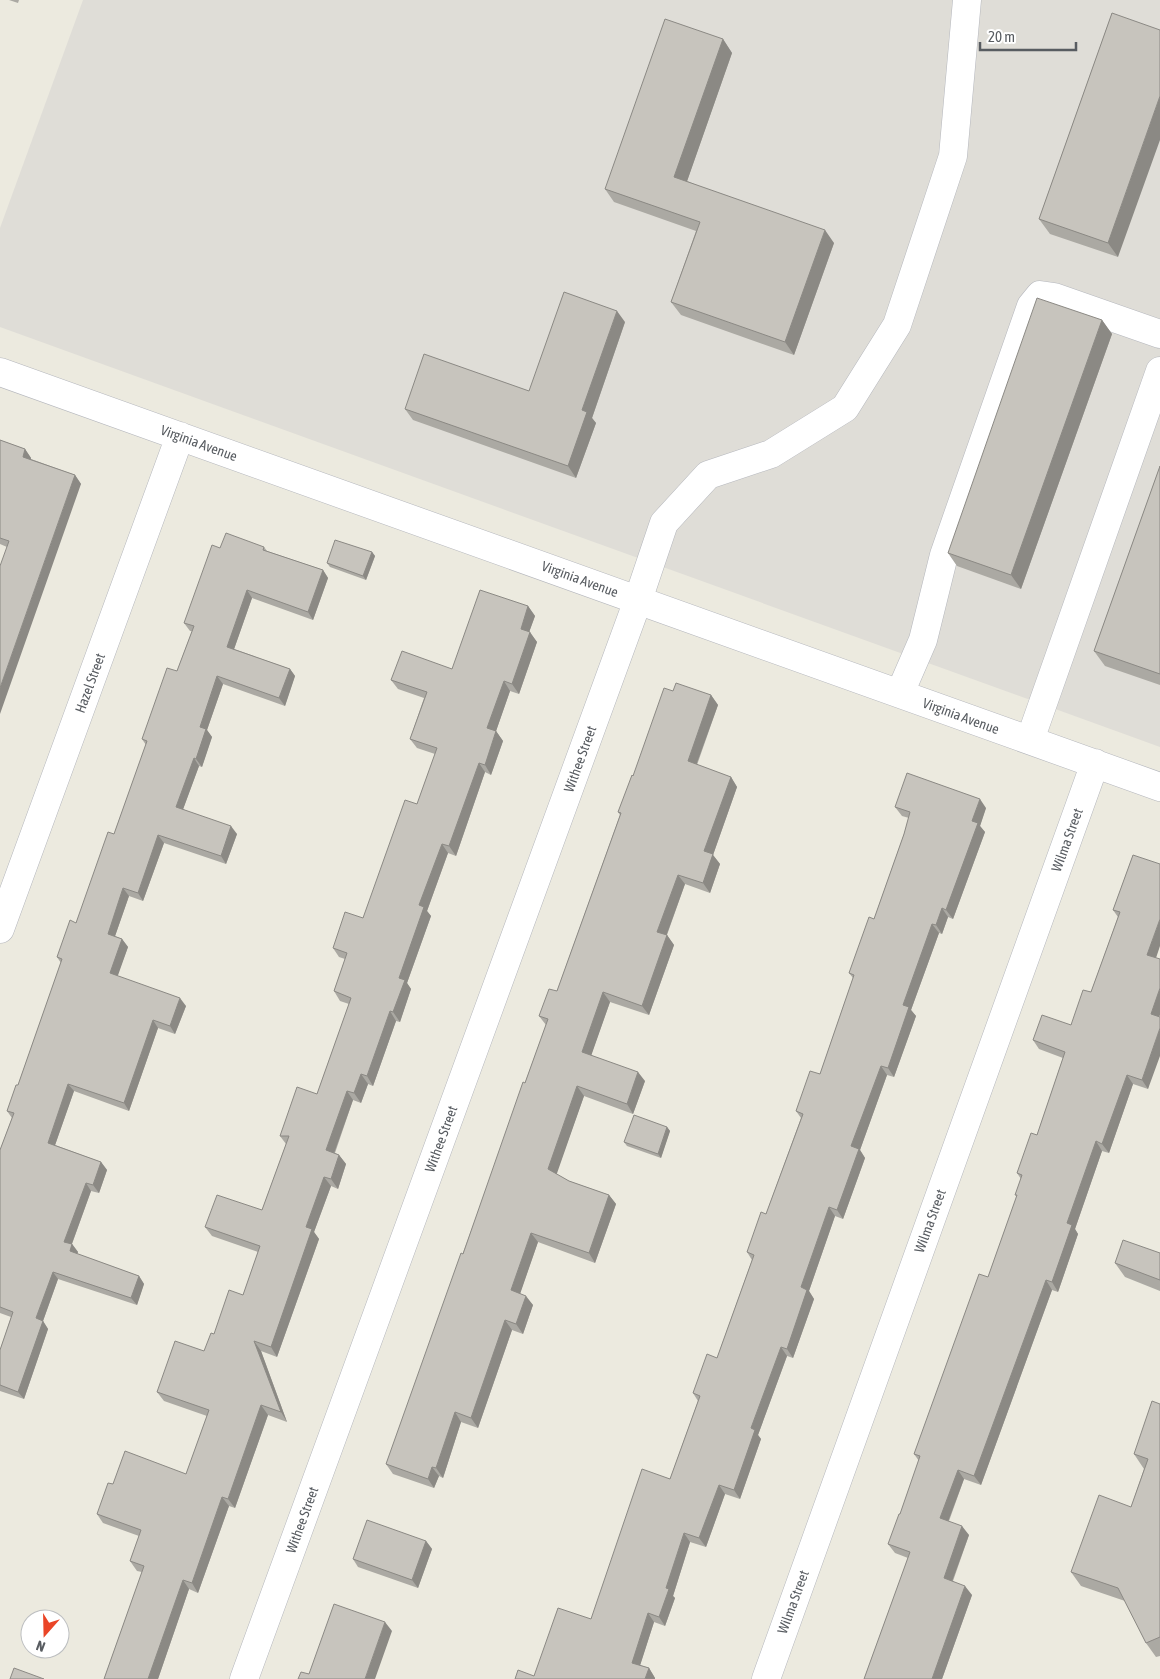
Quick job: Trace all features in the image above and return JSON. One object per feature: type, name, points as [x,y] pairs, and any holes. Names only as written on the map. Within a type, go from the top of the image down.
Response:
[{"type":"street","name":"Withee Street","points":[[244,1679],[638,600],[664,523],[708,474],[770,454],[845,408],[898,325],[953,156],[967,0]]},
{"type":"street","points":[[900,693],[923,640],[944,555],[1031,306],[1040,295],[1054,297],[1160,334]]},
{"type":"street","points":[[1030,740],[1160,371]]},
{"type":"street","name":"Virginia Avenue","points":[[0,372],[1160,787]]},
{"type":"street","name":"Hazel Street","points":[[0,929],[180,436]]},
{"type":"street","name":"Wilma Street","points":[[766,1679],[1095,763]]},
{"type":"shaded area","points":[[83,0],[1160,0],[1160,747],[0,327],[0,228]]},
{"type":"building","points":[[1112,13],[1160,30],[1160,96],[1108,243],[1039,219]]},
{"type":"building","points":[[665,19],[723,39],[674,177],[825,230],[785,342],[671,302],[700,222],[605,189]]},
{"type":"building","points":[[564,292],[617,311],[582,410],[587,412],[568,466],[405,409],[424,354],[529,391]]},
{"type":"building","points":[[1037,298],[1102,320],[1011,575],[948,553]]},
{"type":"building","points":[[0,440],[25,449],[23,457],[75,475],[0,688],[0,566],[9,541],[0,538]]},
{"type":"building","points":[[1160,466],[1160,674],[1094,651]]},
{"type":"building","points":[[226,533],[264,547],[263,550],[323,570],[308,612],[247,590],[227,647],[290,669],[279,698],[217,676],[200,727],[206,729],[176,807],[231,826],[221,856],[158,835],[138,893],[123,888],[108,934],[122,939],[110,973],[180,998],[170,1026],[153,1020],[124,1103],[68,1084],[48,1143],[101,1162],[93,1185],[86,1183],[64,1242],[72,1244],[70,1251],[139,1276],[131,1298],[53,1272],[36,1318],[43,1321],[18,1392],[0,1385],[0,1350],[13,1312],[0,1307],[0,1150],[14,1113],[7,1111],[62,959],[57,957],[70,920],[76,923],[108,832],[114,834],[147,741],[142,739],[167,668],[177,671],[194,626],[184,623],[212,545],[220,548]]},
{"type":"building","points":[[335,540],[372,552],[363,576],[327,563]]},
{"type":"building","points":[[480,590],[528,606],[521,629],[530,632],[512,684],[504,681],[487,728],[496,731],[485,765],[479,763],[449,846],[442,844],[419,905],[424,907],[399,978],[405,980],[393,1012],[390,1011],[367,1076],[361,1074],[354,1093],[347,1091],[326,1150],[339,1155],[331,1179],[324,1177],[306,1227],[312,1229],[271,1347],[254,1341],[281,1412],[261,1405],[228,1499],[222,1497],[192,1583],[183,1580],[148,1679],[104,1679],[144,1566],[130,1561],[141,1530],[97,1514],[108,1483],[113,1484],[125,1451],[186,1474],[209,1410],[157,1392],[175,1341],[204,1351],[211,1333],[214,1334],[229,1290],[243,1295],[260,1246],[205,1227],[217,1195],[262,1210],[289,1136],[280,1136],[297,1087],[317,1094],[351,998],[334,991],[347,953],[333,948],[345,912],[363,918],[405,800],[417,804],[437,748],[410,739],[427,692],[391,680],[402,651],[452,669]]},
{"type":"building","points":[[676,683],[711,695],[688,761],[731,777],[704,851],[713,854],[703,883],[678,875],[657,932],[667,935],[642,1006],[603,992],[582,1052],[638,1072],[627,1104],[577,1086],[548,1169],[569,1181],[609,1195],[589,1253],[531,1233],[511,1290],[526,1296],[516,1324],[505,1320],[471,1418],[455,1412],[436,1468],[432,1467],[428,1479],[386,1464],[461,1253],[463,1254],[523,1082],[525,1083],[548,1019],[539,1016],[549,989],[557,991],[621,813],[618,812],[633,776],[664,688],[673,691]]},
{"type":"building","points":[[907,773],[980,799],[972,821],[978,823],[946,910],[942,908],[936,925],[932,924],[903,1005],[909,1007],[888,1068],[881,1066],[851,1146],[859,1149],[837,1210],[829,1207],[801,1287],[807,1290],[787,1349],[781,1347],[751,1428],[755,1430],[734,1490],[719,1485],[699,1538],[684,1533],[666,1588],[669,1589],[659,1617],[648,1613],[632,1663],[649,1668],[645,1679],[515,1679],[518,1670],[534,1676],[558,1608],[591,1619],[642,1469],[670,1479],[700,1396],[693,1393],[707,1354],[717,1358],[754,1255],[747,1252],[761,1212],[766,1214],[803,1114],[796,1111],[810,1071],[820,1074],[854,975],[849,973],[869,917],[874,919],[904,834],[910,812],[895,807]]},
{"type":"building","points":[[1133,855],[1160,864],[1160,919],[1147,955],[1160,959],[1160,988],[1151,1014],[1160,1017],[1160,1028],[1142,1080],[1127,1075],[1102,1144],[1096,1141],[1067,1223],[1072,1225],[1052,1282],[1046,1280],[974,1476],[958,1470],[940,1518],[962,1526],[944,1578],[965,1586],[932,1679],[864,1679],[910,1552],[888,1544],[920,1456],[914,1454],[979,1274],[988,1277],[1017,1195],[1015,1195],[1022,1175],[1017,1173],[1031,1133],[1037,1135],[1065,1052],[1033,1040],[1042,1015],[1071,1025],[1083,990],[1091,992],[1120,912],[1113,910]]},
{"type":"building","points":[[634,1115],[667,1127],[658,1154],[624,1142]]},
{"type":"building","points":[[1123,1240],[1160,1253],[1160,1280],[1115,1263]]},
{"type":"building","points":[[1152,1401],[1160,1404],[1160,1637],[1146,1643],[1118,1588],[1071,1572],[1099,1495],[1131,1507],[1148,1459],[1134,1454]]},
{"type":"building","points":[[367,1520],[426,1541],[412,1580],[353,1559]]},
{"type":"building","points":[[334,1604],[385,1622],[365,1679],[298,1679],[301,1672],[309,1674]]},
{"type":"building","points":[[14,1668],[44,1679],[10,1679]]}]
